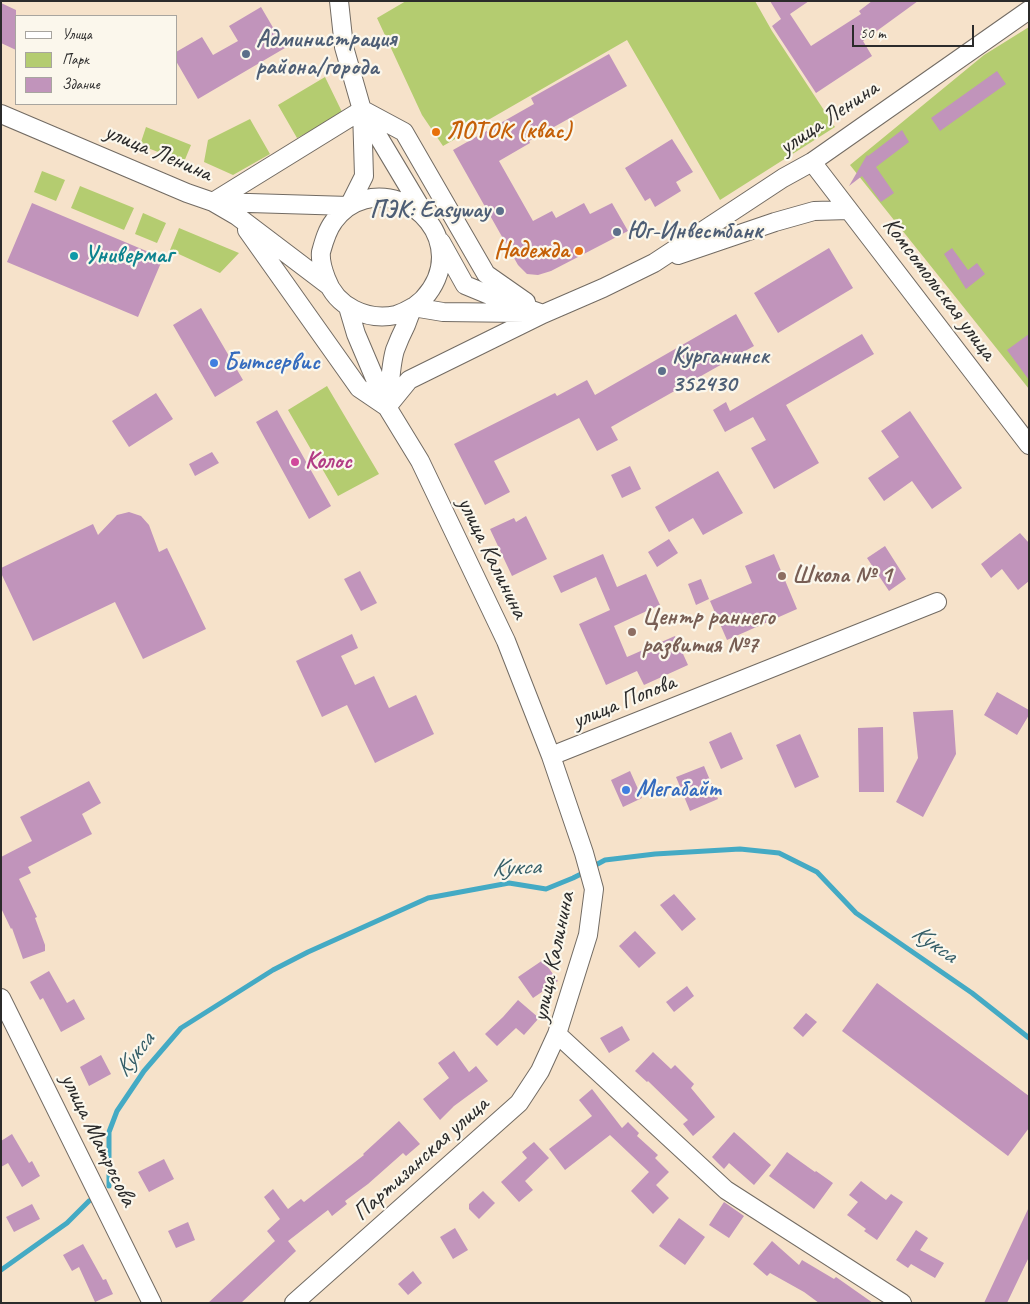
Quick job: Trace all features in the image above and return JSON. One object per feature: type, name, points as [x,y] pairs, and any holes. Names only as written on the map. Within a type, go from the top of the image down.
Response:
[{"type":"street","points":[[339,1],[344,47],[362,110],[364,176],[349,206],[334,220],[325,237],[320,256],[323,271],[328,285],[337,297],[348,307],[363,314],[380,317],[397,314],[413,307],[424,298],[433,286],[439,272],[441,258],[439,243],[434,229],[424,216],[412,206],[396,199],[380,197],[364,200],[349,206]]},
{"type":"street","name":"улица Ленина","points":[[388,407],[409,380],[543,314],[654,263],[783,178],[812,162],[1029,10]]},
{"type":"street","points":[[362,110],[434,229],[464,285],[543,314]]},
{"type":"street","points":[[362,110],[404,132],[486,274],[543,314]]},
{"type":"street","name":"улица Ленина","points":[[213,202],[362,110]]},
{"type":"street","name":"улица Ленина","points":[[1,114],[186,193],[213,202],[237,216],[328,285]]},
{"type":"street","name":"Комсомольская улица","points":[[812,162],[1029,445]]},
{"type":"street","name":"улица Ленина","points":[[213,202],[349,206]]},
{"type":"street","name":"улица Ленина","points":[[654,263],[775,222],[814,211],[848,210]]},
{"type":"street","name":"улица Калинина","points":[[237,216],[359,388],[388,407]]},
{"type":"street","name":"улица Калинина","points":[[348,307],[356,334],[388,407],[420,461],[506,642],[551,756],[584,852],[594,889],[588,935],[557,1034],[726,1190],[902,1303]]},
{"type":"street","points":[[388,407],[395,350],[413,307]]},
{"type":"street","name":"улица Ленина","points":[[413,307],[444,312],[543,314]]},
{"type":"street","name":"улица Попова","points":[[551,756],[937,602]]},
{"type":"street","name":"улица Матросова","points":[[1,998],[152,1303]]},
{"type":"street","name":"Партизанская улица","points":[[294,1303],[520,1103],[540,1071],[557,1034]]},
{"type":"green space","points":[[406,1],[755,1],[772,31],[835,127],[720,200],[627,40],[443,146],[422,115],[377,18]]},
{"type":"green space","points":[[1029,27],[1029,389],[850,165],[984,55]]},
{"type":"green space","points":[[325,77],[343,114],[297,138],[278,105]]},
{"type":"green space","points":[[250,119],[270,154],[233,175],[204,162],[208,140]]},
{"type":"green space","points":[[146,127],[191,145],[184,162],[140,145]]},
{"type":"green space","points":[[42,171],[65,180],[56,201],[34,192]]},
{"type":"green space","points":[[80,186],[134,208],[124,230],[71,208]]},
{"type":"green space","points":[[143,213],[166,223],[157,243],[135,234]]},
{"type":"green space","points":[[179,228],[239,253],[220,273],[170,250]]},
{"type":"green space","points":[[327,386],[379,474],[338,496],[288,410]]},
{"type":"building","points":[[770,1],[809,1],[790,14],[811,46],[861,14],[859,11],[872,1],[918,1],[863,41],[872,56],[816,93],[772,26],[781,19]]},
{"type":"building","points":[[1,3],[16,10],[15,50],[1,43]]},
{"type":"building","name":"Администрация района/города","points":[[261,7],[285,48],[198,99],[178,64],[178,51],[202,37],[213,55],[238,41],[229,26]]},
{"type":"building","points":[[609,54],[627,86],[529,141],[530,143],[499,161],[533,221],[552,211],[556,218],[584,203],[590,214],[612,203],[628,231],[551,271],[538,275],[527,274],[518,265],[453,150],[534,104],[531,98]]},
{"type":"building","points":[[997,71],[1006,84],[940,131],[931,118]]},
{"type":"building","points":[[902,130],[909,142],[876,167],[894,193],[881,202],[862,176],[849,186],[867,155]]},
{"type":"building","points":[[672,139],[693,172],[676,182],[681,191],[655,207],[650,198],[645,201],[625,168]]},
{"type":"building","name":"Универмаг","points":[[32,203],[163,258],[138,317],[7,262]]},
{"type":"building","points":[[829,248],[853,288],[778,333],[754,293]]},
{"type":"building","points":[[952,248],[968,270],[977,263],[985,274],[966,289],[944,254]]},
{"type":"building","points":[[201,308],[243,380],[215,397],[173,325]]},
{"type":"building","points":[[736,314],[754,346],[611,427],[618,440],[597,451],[579,418],[494,461],[510,492],[485,505],[454,444],[555,393],[557,396],[587,380],[595,395]]},
{"type":"building","points":[[862,334],[874,354],[786,405],[819,463],[774,489],[751,448],[766,440],[753,417],[725,432],[713,410],[726,402],[730,411]]},
{"type":"building","points":[[1029,334],[1029,380],[1007,350]]},
{"type":"building","points":[[156,393],[173,419],[129,447],[112,421]]},
{"type":"building","points":[[277,410],[331,506],[309,519],[256,422]]},
{"type":"building","points":[[910,411],[962,488],[932,509],[912,481],[884,501],[868,478],[899,457],[881,431]]},
{"type":"building","points":[[212,452],[219,463],[195,476],[189,464]]},
{"type":"building","points":[[630,466],[641,489],[622,498],[611,475]]},
{"type":"building","points":[[718,471],[743,513],[703,535],[693,518],[669,532],[655,507]]},
{"type":"building","points":[[129,512],[141,516],[149,525],[159,552],[167,548],[206,629],[143,659],[115,602],[33,641],[1,573],[1,568],[93,524],[98,535],[117,515]]},
{"type":"building","points":[[526,516],[547,559],[512,576],[490,529],[514,518],[516,522]]},
{"type":"building","points":[[1020,533],[1029,543],[1029,581],[1018,590],[1002,569],[991,578],[981,564]]},
{"type":"building","points":[[669,539],[678,553],[657,567],[648,552]]},
{"type":"building","points":[[885,546],[906,579],[889,591],[867,558]]},
{"type":"building","points":[[603,554],[617,587],[646,574],[660,605],[614,626],[627,657],[675,636],[688,665],[644,685],[637,671],[606,685],[579,624],[610,610],[596,577],[561,593],[553,576]]},
{"type":"building","points":[[774,554],[797,609],[727,640],[710,601],[752,583],[745,566]]},
{"type":"building","points":[[360,571],[377,603],[361,611],[344,579]]},
{"type":"building","points":[[701,579],[709,599],[696,605],[688,584]]},
{"type":"building","points":[[352,634],[358,648],[341,656],[355,685],[374,676],[389,708],[416,695],[434,734],[375,763],[347,705],[322,717],[296,661]]},
{"type":"building","points":[[997,692],[1029,710],[1029,715],[1017,735],[984,715]]},
{"type":"building","points":[[953,710],[956,754],[923,817],[896,802],[918,758],[913,712]]},
{"type":"building","points":[[883,727],[884,792],[859,792],[858,728]]},
{"type":"building","points":[[731,732],[743,759],[721,769],[709,742]]},
{"type":"building","points":[[800,734],[819,777],[795,788],[776,745]]},
{"type":"building","points":[[704,766],[718,799],[690,811],[676,777]]},
{"type":"building","points":[[630,771],[642,798],[623,807],[611,780]]},
{"type":"building","points":[[89,781],[101,803],[82,814],[92,834],[28,867],[31,873],[19,879],[37,917],[35,918],[45,945],[45,951],[23,959],[12,928],[1,908],[1,857],[32,841],[20,817]]},
{"type":"building","points":[[674,894],[696,919],[682,931],[660,905]]},
{"type":"building","points":[[635,931],[656,953],[639,968],[619,946]]},
{"type":"building","points":[[543,960],[558,981],[533,998],[518,977]]},
{"type":"building","points":[[49,971],[67,1003],[74,999],[85,1019],[61,1032],[43,998],[40,1000],[30,982]]},
{"type":"building","points":[[877,983],[1029,1096],[1029,1128],[1008,1156],[842,1031]]},
{"type":"building","points":[[687,986],[694,996],[674,1012],[666,1002]]},
{"type":"building","points":[[518,1000],[539,1018],[524,1035],[516,1028],[497,1046],[485,1034]]},
{"type":"building","points":[[806,1013],[817,1022],[803,1037],[793,1028]]},
{"type":"building","points":[[622,1026],[630,1040],[609,1053],[600,1038]]},
{"type":"building","points":[[454,1051],[469,1072],[476,1066],[488,1081],[454,1106],[440,1120],[423,1099],[449,1078],[438,1063]]},
{"type":"building","points":[[653,1052],[671,1069],[675,1065],[694,1084],[691,1088],[715,1117],[693,1136],[683,1124],[688,1120],[635,1071]]},
{"type":"building","points":[[101,1055],[111,1074],[89,1086],[80,1067]]},
{"type":"building","points":[[592,1089],[622,1128],[628,1122],[639,1133],[637,1136],[658,1155],[655,1158],[669,1172],[656,1185],[669,1198],[653,1214],[631,1191],[649,1172],[610,1135],[565,1170],[549,1149],[592,1116],[579,1100]]},
{"type":"building","points":[[399,1121],[420,1144],[406,1156],[403,1153],[368,1184],[345,1201],[347,1204],[332,1216],[328,1210],[288,1241],[296,1251],[241,1303],[208,1303],[275,1241],[267,1231],[280,1219],[264,1197],[273,1189],[288,1209],[301,1199],[304,1202],[364,1155]]},
{"type":"building","points":[[734,1132],[771,1165],[754,1185],[729,1163],[724,1169],[712,1157]]},
{"type":"building","points":[[12,1134],[29,1163],[32,1161],[40,1176],[22,1187],[8,1163],[1,1167],[1,1141]]},
{"type":"building","points":[[534,1142],[549,1158],[525,1181],[533,1190],[519,1202],[501,1182],[527,1158],[522,1152]]},
{"type":"building","points":[[787,1152],[833,1183],[814,1209],[769,1176]]},
{"type":"building","points":[[164,1159],[174,1179],[149,1192],[138,1172]]},
{"type":"building","points":[[861,1181],[886,1200],[891,1194],[903,1202],[877,1240],[847,1215],[858,1202],[849,1195]]},
{"type":"building","points":[[483,1191],[495,1203],[479,1219],[469,1209],[469,1204]]},
{"type":"building","points":[[724,1202],[744,1216],[729,1238],[709,1225]]},
{"type":"building","points":[[32,1204],[40,1219],[14,1232],[6,1217]]},
{"type":"building","points":[[1029,1207],[1029,1257],[1007,1303],[984,1303]]},
{"type":"building","points":[[679,1218],[705,1237],[685,1265],[659,1246]]},
{"type":"building","points":[[188,1222],[195,1240],[176,1248],[168,1231]]},
{"type":"building","points":[[455,1228],[468,1250],[453,1259],[440,1237]]},
{"type":"building","points":[[916,1230],[928,1238],[920,1250],[944,1263],[935,1278],[911,1264],[908,1268],[896,1260]]},
{"type":"building","points":[[772,1241],[799,1265],[802,1260],[834,1279],[836,1277],[873,1303],[819,1303],[804,1292],[770,1273],[767,1276],[753,1264]]},
{"type":"building","points":[[83,1244],[103,1280],[106,1279],[113,1294],[95,1302],[79,1267],[72,1271],[63,1255]]},
{"type":"building","points":[[413,1271],[422,1283],[408,1295],[398,1284]]},
{"type":"waterway","name":"Кукса","points":[[592,867],[605,860],[655,854],[740,849],[779,853],[817,872],[856,913],[972,993],[1029,1038]]},
{"type":"waterway","name":"Кукса","points":[[109,1186],[109,1132],[117,1111],[144,1071],[181,1028],[273,970],[308,952],[428,898],[509,883],[546,889],[585,872]]},
{"type":"waterway","name":"Кукса","points":[[1,1270],[67,1223],[89,1201]]},
{"type":"place","name":"Администрация района/города","points":[[246,54]]},
{"type":"place","name":"ЛОТОК (квас)","points":[[436,132]]},
{"type":"place","name":"ПЭК: Easyway","points":[[500,211]]},
{"type":"place","name":"Юг-Инвестбанк","points":[[617,232]]},
{"type":"place","name":"Надежда","points":[[579,251]]},
{"type":"place","name":"Универмаг","points":[[74,256]]},
{"type":"place","name":"Бытсервис","points":[[214,363]]},
{"type":"place","name":"Курганинск 352430","points":[[662,371]]},
{"type":"place","name":"Колос","points":[[295,462]]},
{"type":"place","name":"Школа № 1","points":[[782,576]]},
{"type":"place","name":"Центр раннего развития №7","points":[[632,632]]},
{"type":"place","name":"Мегабайт","points":[[626,790]]}]
